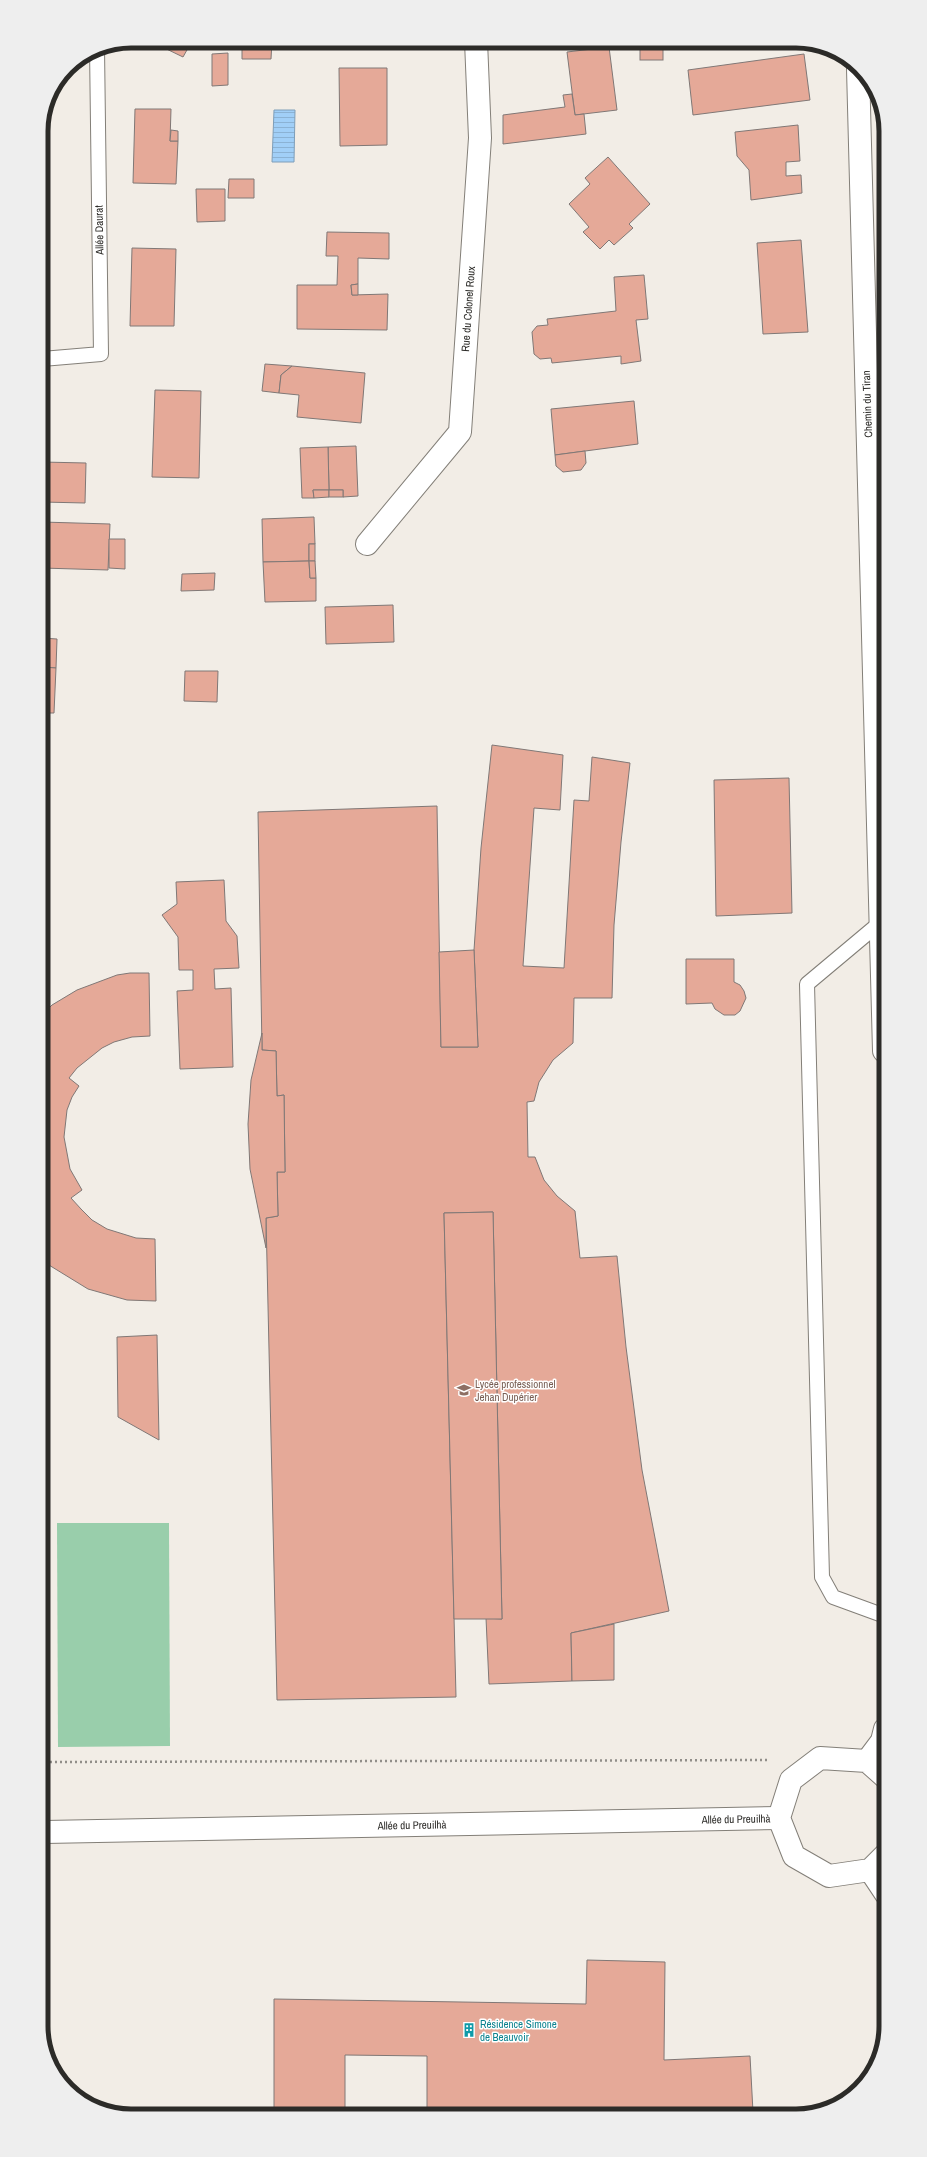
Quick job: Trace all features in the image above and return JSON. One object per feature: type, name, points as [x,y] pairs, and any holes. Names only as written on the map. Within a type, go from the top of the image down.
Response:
[{"type":"street","name":"Rue du Colonel Roux","points":[[367,544],[460,432],[480,138],[476,48]]},
{"type":"street","name":"Chemin du Tiran","points":[[858,76],[879,848]]},
{"type":"street","points":[[867,1760],[879,1745]]},
{"type":"street","points":[[879,1771],[867,1760],[820,1758],[791,1780],[779,1818],[794,1856],[829,1876],[870,1870],[879,1861]]},
{"type":"street","name":"Allée du Preuilhà","points":[[48,1832],[779,1818]]},
{"type":"street","points":[[870,1870],[879,1884]]},
{"type":"lane","name":"Allée Daurat","points":[[48,358],[101,354],[97,55]]},
{"type":"lane","points":[[879,924],[807,984],[822,1577],[833,1597],[879,1614]]},
{"type":"path","points":[[48,1762],[776,1760],[791,1780]]},
{"type":"green space","points":[[57,1523],[169,1523],[170,1746],[58,1747]]},
{"type":"water","points":[[274,110],[295,110],[294,162],[272,162]]},
{"type":"building","points":[[164,48],[188,48],[183,57]]},
{"type":"building","points":[[242,48],[272,48],[271,59],[242,59]]},
{"type":"building","points":[[609,48],[617,110],[575,115],[567,52]]},
{"type":"building","points":[[640,48],[663,48],[663,60],[640,60]]},
{"type":"building","points":[[228,53],[228,85],[212,86],[212,54]]},
{"type":"building","points":[[804,54],[810,100],[693,115],[688,70]]},
{"type":"building","points":[[339,68],[387,68],[387,145],[340,146]]},
{"type":"building","points":[[572,94],[575,115],[584,114],[586,134],[503,144],[503,115],[565,107],[563,95]]},
{"type":"building","points":[[135,109],[171,109],[170,141],[178,141],[176,184],[133,183]]},
{"type":"building","points":[[798,125],[800,161],[786,162],[786,176],[801,175],[802,193],[751,200],[749,170],[737,156],[735,132]]},
{"type":"building","points":[[171,130],[178,131],[178,141],[170,141]]},
{"type":"building","points":[[608,157],[650,204],[629,224],[633,228],[614,245],[609,240],[600,249],[583,232],[589,227],[569,204],[590,184],[585,178]]},
{"type":"building","points":[[229,179],[254,179],[254,198],[228,198]]},
{"type":"building","points":[[196,189],[225,189],[225,221],[197,222]]},
{"type":"building","points":[[327,232],[389,233],[389,259],[358,258],[358,284],[351,285],[352,295],[388,294],[387,330],[297,329],[297,285],[337,285],[338,256],[326,256]]},
{"type":"building","points":[[801,240],[808,332],[763,334],[757,243]]},
{"type":"building","points":[[132,248],[176,249],[174,326],[130,326]]},
{"type":"building","points":[[644,275],[648,319],[636,320],[641,361],[621,364],[621,356],[552,363],[551,358],[540,359],[534,354],[532,332],[537,326],[548,325],[547,319],[616,311],[614,277]]},
{"type":"building","points":[[358,284],[358,295],[352,295],[351,285]]},
{"type":"building","points":[[265,364],[292,366],[281,375],[279,393],[262,391]]},
{"type":"building","points":[[292,366],[365,373],[361,423],[297,417],[299,395],[279,393],[281,375]]},
{"type":"building","points":[[155,390],[201,391],[199,478],[152,477]]},
{"type":"building","points":[[634,401],[638,444],[555,455],[551,409]]},
{"type":"building","points":[[356,446],[358,496],[343,497],[343,490],[329,490],[328,447]]},
{"type":"building","points":[[328,447],[329,490],[313,490],[314,498],[302,498],[300,448]]},
{"type":"building","points":[[585,451],[586,463],[581,470],[563,472],[556,466],[555,455]]},
{"type":"building","points":[[48,462],[86,463],[85,503],[48,502]]},
{"type":"building","points":[[313,490],[329,490],[329,497],[314,498]]},
{"type":"building","points":[[329,490],[343,490],[343,497],[329,497]]},
{"type":"building","points":[[314,517],[315,544],[309,544],[309,561],[263,562],[262,519]]},
{"type":"building","points":[[48,522],[110,524],[108,570],[48,568]]},
{"type":"building","points":[[109,539],[125,539],[125,569],[109,568]]},
{"type":"building","points":[[309,544],[315,544],[315,561],[309,561]]},
{"type":"building","points":[[309,561],[310,578],[316,578],[316,601],[265,602],[263,562]]},
{"type":"building","points":[[309,561],[315,561],[316,578],[310,578]]},
{"type":"building","points":[[215,573],[214,590],[181,591],[182,574]]},
{"type":"building","points":[[393,605],[394,642],[326,644],[325,607]]},
{"type":"building","points":[[48,638],[57,639],[56,668],[48,667]]},
{"type":"building","points":[[48,667],[56,668],[54,713],[48,713]]},
{"type":"building","points":[[185,671],[218,671],[217,702],[184,701]]},
{"type":"building","points":[[492,745],[563,755],[560,810],[534,808],[523,966],[564,968],[574,800],[589,801],[592,757],[630,763],[614,925],[612,998],[574,998],[573,1043],[553,1060],[539,1082],[534,1101],[527,1102],[528,1157],[535,1157],[544,1180],[557,1196],[575,1211],[580,1258],[617,1256],[626,1347],[642,1470],[669,1611],[571,1633],[572,1681],[489,1684],[486,1618],[502,1619],[493,1212],[444,1213],[456,1697],[277,1700],[266,1218],[278,1216],[277,1172],[285,1172],[284,1095],[277,1096],[276,1051],[262,1050],[258,812],[437,806],[441,1047],[478,1047],[474,950],[481,848]]},
{"type":"building","points":[[789,778],[792,913],[716,916],[714,780]]},
{"type":"building","points":[[224,880],[226,921],[237,936],[239,968],[214,969],[215,989],[231,988],[233,1067],[180,1069],[177,991],[193,990],[193,970],[179,970],[178,937],[162,915],[177,904],[176,882]]},
{"type":"building","points":[[474,950],[478,1047],[441,1047],[439,952]]},
{"type":"building","points":[[686,959],[734,959],[734,982],[740,985],[746,998],[740,1011],[735,1015],[724,1015],[715,1009],[712,1003],[686,1004]]},
{"type":"building","points":[[149,973],[150,1036],[132,1037],[114,1042],[102,1048],[77,1068],[69,1078],[79,1086],[72,1097],[67,1110],[64,1137],[70,1169],[82,1190],[71,1198],[92,1220],[107,1229],[136,1238],[155,1239],[156,1301],[127,1300],[88,1289],[48,1264],[48,1009],[77,990],[117,975]]},
{"type":"building","points":[[262,1033],[262,1050],[276,1051],[277,1096],[284,1095],[285,1172],[277,1172],[278,1216],[266,1218],[266,1248],[250,1169],[248,1124],[251,1080]]},
{"type":"building","points":[[493,1212],[502,1619],[454,1619],[444,1213]]},
{"type":"building","points":[[157,1335],[159,1440],[118,1417],[117,1337]]},
{"type":"building","points":[[614,1624],[614,1680],[572,1681],[571,1633]]},
{"type":"building","name":"Résidence Simone de Beauvoir","points":[[587,1960],[665,1962],[664,2060],[750,2056],[753,2109],[427,2109],[427,2056],[345,2055],[345,2109],[274,2109],[274,1999],[586,2004]]},
{"type":"place","name":"Lycée professionnel Jehan Dupérier","points":[[464,1390]]},
{"type":"place","name":"Résidence Simone de Beauvoir","points":[[469,2030]]}]
